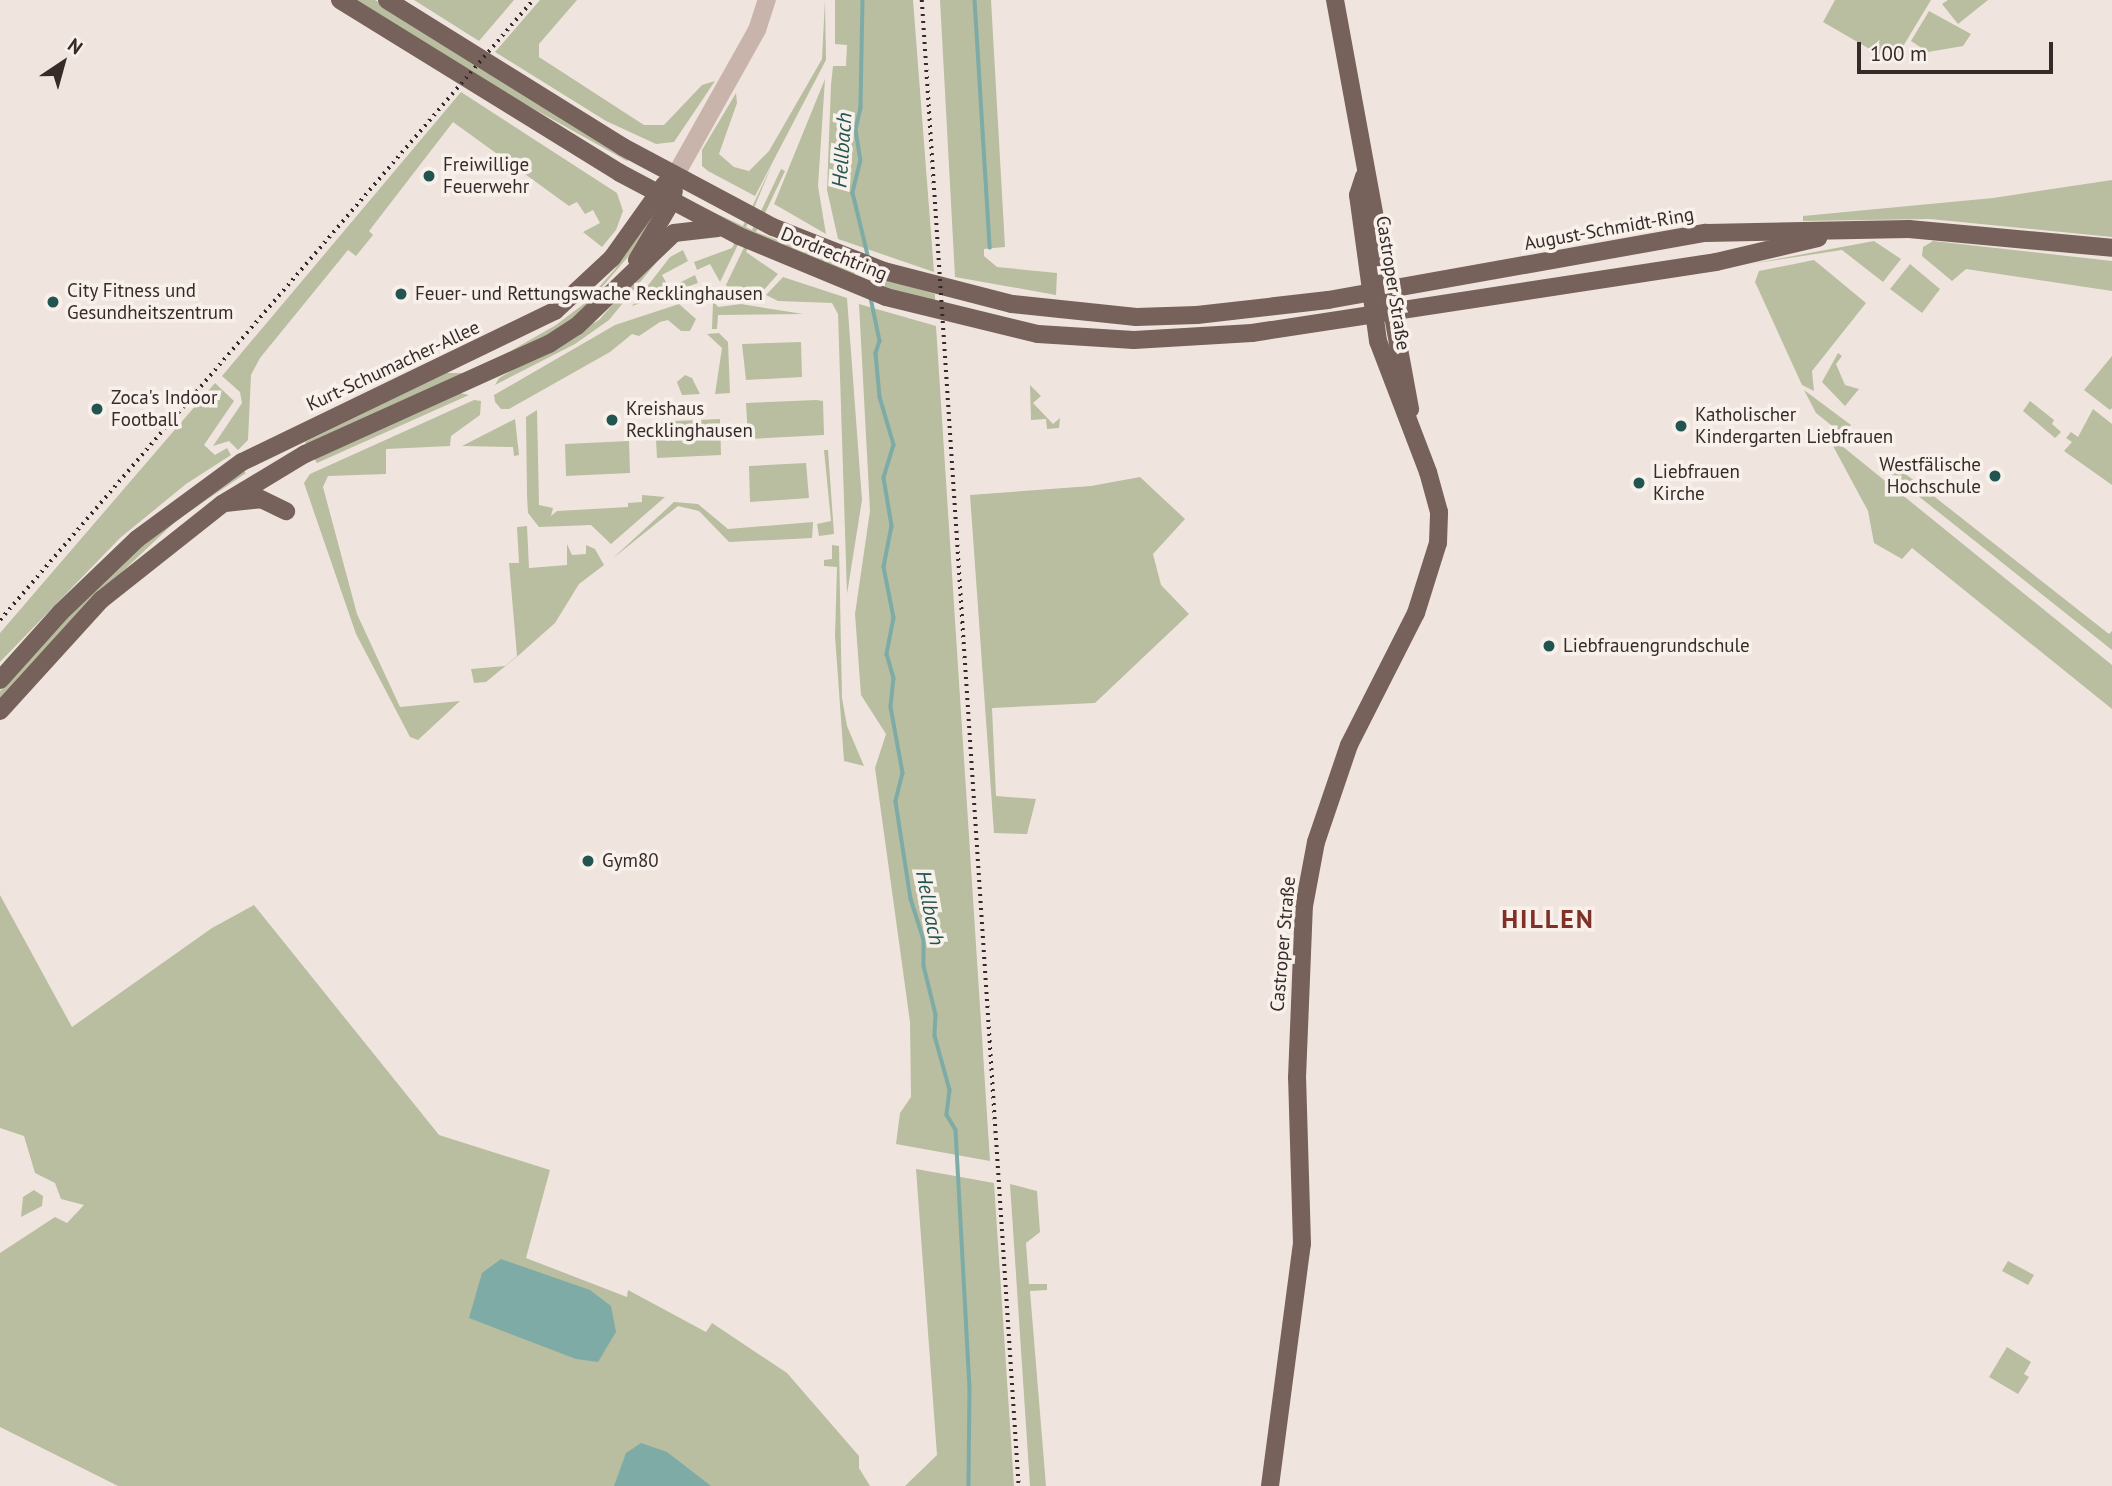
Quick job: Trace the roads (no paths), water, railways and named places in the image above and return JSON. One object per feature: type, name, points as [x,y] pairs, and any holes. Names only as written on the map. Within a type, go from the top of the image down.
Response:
[{"type":"main road","name":"Dordrechtring","points":[[340,0],[655,192],[724,229],[855,287],[886,297],[1038,334],[1134,340],[1209,338],[1382,316]]},
{"type":"main road","name":"Dordrechtring","points":[[387,0],[675,176],[773,227],[884,271],[1013,304],[1136,317],[1199,314],[1379,291]]},
{"type":"main road","name":"Castroper Straße","points":[[1270,1486],[1302,1244],[1297,1065],[1304,906],[1316,842],[1349,745],[1416,613],[1438,543],[1438,512],[1382,316],[1358,195],[1364,176],[1335,0]]},
{"type":"main road","name":"Kurt-Schumacher-Allee","points":[[0,680],[98,574],[177,506],[231,470],[555,311],[612,258],[655,192],[675,176]]},
{"type":"main road","points":[[601,305],[635,263],[672,201],[675,176]]},
{"type":"main road","points":[[0,711],[102,600],[222,504],[305,454],[549,344],[601,305],[674,233],[697,227],[724,229]]},
{"type":"main road","name":"August-Schmidt-Ring","points":[[1382,316],[1716,262],[1856,229]]},
{"type":"main road","name":"August-Schmidt-Ring","points":[[1379,291],[1706,233],[1909,229],[2112,248]]},
{"type":"main road","points":[[222,504],[261,499],[286,512]]},
{"type":"street","points":[[675,176],[757,30],[767,0]]},
{"type":"water","points":[[501,1259],[590,1290],[611,1306],[616,1332],[598,1362],[576,1359],[469,1318],[482,1273]]},
{"type":"water","points":[[641,1443],[667,1452],[711,1486],[614,1486],[626,1453]]},
{"type":"waterway","name":"Hellbach","points":[[863,0],[861,108],[856,130],[861,160],[853,193],[869,259]]},
{"type":"waterway","name":"Hellbach","points":[[975,0],[990,248]]},
{"type":"waterway","name":"Hellbach","points":[[871,298],[880,341],[876,353],[880,397],[894,445],[884,478],[892,526],[884,567],[894,618],[887,654],[894,678],[891,707],[903,773],[896,802],[911,899],[924,940],[924,966],[936,1015],[935,1036],[950,1090],[947,1115],[956,1130],[970,1387],[969,1486]]},
{"type":"railway","points":[[0,620],[533,0]]},
{"type":"railway","points":[[922,0],[1019,1486]]},
{"type":"place","name":"Freiwillige Feuerwehr","points":[[429,176]]},
{"type":"place","name":"Feuer- und Rettungswache Recklinghausen","points":[[401,294]]},
{"type":"place","name":"City Fitness und Gesundheitszentrum","points":[[53,302]]},
{"type":"place","name":"Zoca's Indoor Football","points":[[97,409]]},
{"type":"place","name":"Kreishaus Recklinghausen","points":[[612,420]]},
{"type":"place","name":"Katholischer Kindergarten Liebfrauen","points":[[1681,426]]},
{"type":"place","name":"Westfälische Hochschule","points":[[1995,476]]},
{"type":"place","name":"Liebfrauen Kirche","points":[[1639,483]]},
{"type":"place","name":"Liebfrauengrundschule","points":[[1549,646]]},
{"type":"place","name":"Gym80","points":[[588,861]]},
{"type":"district","name":"HILLEN","points":[[1548,919]]}]
